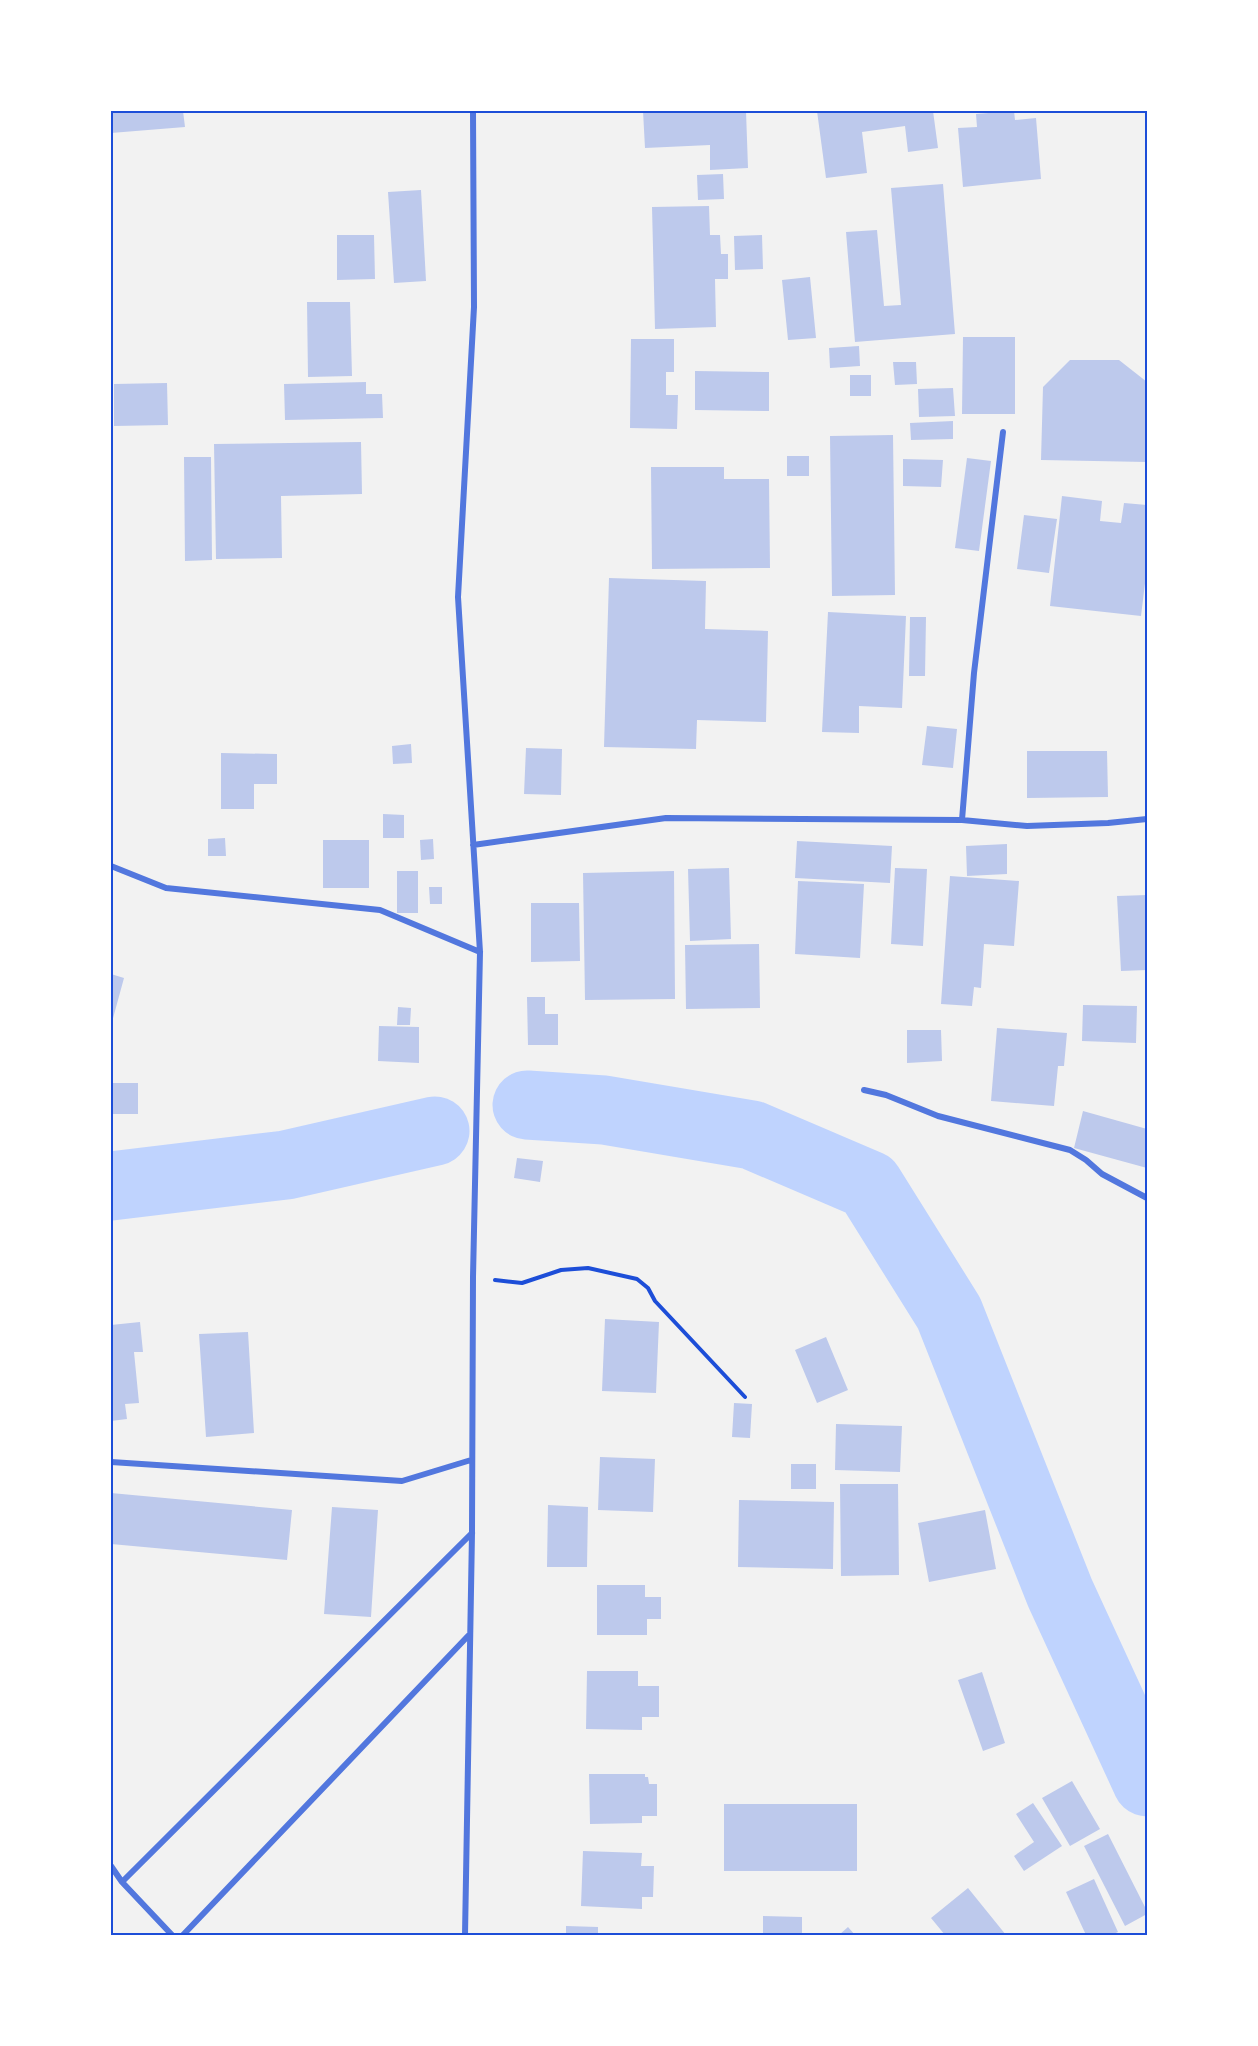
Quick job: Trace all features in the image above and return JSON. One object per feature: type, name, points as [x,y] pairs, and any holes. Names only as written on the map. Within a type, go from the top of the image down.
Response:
[{"type":"street","points":[[465,1935],[472,1533],[473,1277],[480,952],[458,597],[474,307],[473,111]]},
{"type":"street","points":[[962,820],[974,673],[1003,432]]},
{"type":"street","points":[[473,845],[666,818],[962,820],[1027,826],[1147,819]]},
{"type":"street","points":[[111,866],[166,888],[380,910],[480,952]]},
{"type":"street","points":[[864,1090],[886,1095],[938,1116],[1070,1150],[1102,1174],[1147,1198]]},
{"type":"street","points":[[111,1462],[402,1481],[471,1460]]},
{"type":"street","points":[[122,1882],[472,1533]]},
{"type":"street","points":[[183,1935],[469,1636]]},
{"type":"street","points":[[111,1866],[122,1882],[172,1935]]},
{"type":"path","points":[[473,1277],[522,1283],[561,1270],[588,1268],[637,1279],[648,1288],[656,1301],[745,1397]]},
{"type":"building","points":[[111,111],[183,111],[185,127],[111,133]]},
{"type":"building","points":[[643,111],[746,111],[748,168],[710,170],[710,145],[645,148]]},
{"type":"building","points":[[817,111],[933,111],[938,148],[908,152],[905,126],[862,132],[867,173],[826,178]]},
{"type":"building","points":[[1014,111],[1015,120],[1036,118],[1041,179],[963,187],[958,128],[977,127],[976,114]]},
{"type":"building","points":[[723,174],[724,199],[698,200],[697,175]]},
{"type":"building","points":[[943,184],[955,334],[855,342],[846,232],[877,230],[884,306],[901,305],[891,188]]},
{"type":"building","points":[[421,190],[426,281],[394,283],[388,192]]},
{"type":"building","points":[[709,206],[710,235],[720,235],[721,254],[728,254],[728,279],[715,279],[716,327],[655,329],[652,207]]},
{"type":"building","points":[[337,235],[374,235],[375,279],[337,280]]},
{"type":"building","points":[[762,235],[763,269],[735,270],[734,236]]},
{"type":"building","points":[[810,277],[816,338],[788,340],[782,280]]},
{"type":"building","points":[[307,302],[350,302],[352,376],[308,377]]},
{"type":"building","points":[[963,337],[1015,337],[1015,414],[962,414]]},
{"type":"building","points":[[631,339],[674,339],[674,372],[666,372],[666,395],[678,395],[677,429],[630,428]]},
{"type":"building","points":[[859,346],[860,366],[830,368],[829,348]]},
{"type":"building","points":[[1070,360],[1119,360],[1147,382],[1147,462],[1041,460],[1043,387]]},
{"type":"building","points":[[893,362],[916,362],[917,384],[895,385]]},
{"type":"building","points":[[695,371],[769,372],[769,411],[695,410]]},
{"type":"building","points":[[850,375],[871,375],[871,396],[850,396]]},
{"type":"building","points":[[366,382],[366,394],[382,394],[383,418],[285,420],[284,384]]},
{"type":"building","points":[[167,383],[168,425],[114,426],[114,384]]},
{"type":"building","points":[[953,388],[955,416],[919,417],[918,389]]},
{"type":"building","points":[[953,421],[953,439],[911,440],[910,423]]},
{"type":"building","points":[[893,435],[895,595],[832,596],[830,436]]},
{"type":"building","points":[[361,442],[362,494],[281,496],[282,558],[216,559],[214,444]]},
{"type":"building","points":[[787,456],[809,456],[809,476],[787,476]]},
{"type":"building","points":[[184,457],[211,457],[212,560],[185,561]]},
{"type":"building","points":[[967,458],[991,461],[979,551],[955,548]]},
{"type":"building","points":[[903,459],[943,460],[941,487],[903,486]]},
{"type":"building","points":[[651,467],[724,467],[724,479],[769,479],[770,568],[652,569]]},
{"type":"building","points":[[1062,496],[1102,501],[1100,521],[1121,523],[1124,503],[1147,505],[1147,567],[1141,616],[1050,606]]},
{"type":"building","points":[[1024,515],[1057,519],[1049,573],[1017,569]]},
{"type":"building","points":[[609,578],[706,581],[705,629],[768,631],[766,722],[697,720],[696,749],[604,747]]},
{"type":"building","points":[[828,612],[906,616],[902,708],[859,706],[859,733],[822,732]]},
{"type":"building","points":[[910,617],[926,617],[925,676],[909,676]]},
{"type":"building","points":[[927,726],[957,729],[953,768],[922,765]]},
{"type":"building","points":[[411,744],[412,763],[393,764],[392,746]]},
{"type":"building","points":[[526,748],[562,749],[561,795],[524,794]]},
{"type":"building","points":[[1027,751],[1107,751],[1108,797],[1027,798]]},
{"type":"building","points":[[221,753],[277,754],[277,784],[254,784],[254,809],[221,809]]},
{"type":"building","points":[[383,814],[404,815],[404,838],[383,838]]},
{"type":"building","points":[[225,838],[226,856],[208,856],[208,839]]},
{"type":"building","points":[[433,839],[434,859],[421,860],[420,840]]},
{"type":"building","points":[[323,840],[369,840],[369,888],[323,888]]},
{"type":"building","points":[[797,841],[892,846],[890,883],[795,878]]},
{"type":"building","points":[[1007,844],[1007,874],[967,876],[966,846]]},
{"type":"building","points":[[729,868],[731,939],[690,941],[688,869]]},
{"type":"building","points":[[895,868],[927,869],[923,946],[891,944]]},
{"type":"building","points":[[397,871],[418,871],[418,913],[397,913]]},
{"type":"building","points":[[674,871],[675,999],[585,1000],[583,873]]},
{"type":"building","points":[[950,876],[1019,881],[1014,946],[984,944],[981,988],[974,987],[972,1006],[941,1004]]},
{"type":"building","points":[[798,881],[864,884],[860,958],[795,954]]},
{"type":"building","points":[[429,887],[442,887],[442,904],[430,904]]},
{"type":"building","points":[[1147,895],[1147,970],[1121,971],[1117,896]]},
{"type":"building","points":[[531,903],[579,903],[580,961],[531,962]]},
{"type":"building","points":[[759,944],[760,1008],[686,1009],[685,945]]},
{"type":"building","points":[[111,974],[124,978],[112,1022],[111,1022]]},
{"type":"building","points":[[527,997],[545,997],[545,1014],[558,1014],[558,1045],[528,1045]]},
{"type":"building","points":[[1083,1005],[1137,1006],[1136,1043],[1082,1041]]},
{"type":"building","points":[[398,1007],[411,1008],[410,1025],[397,1025]]},
{"type":"building","points":[[379,1026],[419,1027],[419,1063],[378,1061]]},
{"type":"building","points":[[997,1028],[1067,1033],[1064,1066],[1058,1066],[1054,1106],[991,1101]]},
{"type":"building","points":[[907,1030],[941,1030],[942,1061],[907,1063]]},
{"type":"building","points":[[111,1083],[138,1083],[138,1114],[111,1114]]},
{"type":"building","points":[[1083,1111],[1147,1129],[1147,1168],[1074,1148]]},
{"type":"building","points":[[517,1158],[543,1161],[540,1182],[514,1178]]},
{"type":"building","points":[[605,1319],[659,1322],[656,1393],[602,1391]]},
{"type":"building","points":[[140,1322],[143,1352],[134,1352],[139,1403],[125,1404],[127,1419],[111,1421],[111,1325]]},
{"type":"building","points":[[248,1332],[254,1433],[206,1437],[199,1334]]},
{"type":"building","points":[[826,1337],[848,1390],[817,1403],[795,1350]]},
{"type":"building","points":[[734,1403],[752,1404],[750,1438],[732,1437]]},
{"type":"building","points":[[836,1424],[902,1426],[900,1472],[835,1470]]},
{"type":"building","points":[[600,1457],[655,1459],[653,1512],[598,1510]]},
{"type":"building","points":[[791,1464],[816,1464],[816,1489],[791,1489]]},
{"type":"building","points":[[840,1484],[898,1484],[899,1575],[841,1576]]},
{"type":"building","points":[[111,1493],[292,1510],[287,1560],[111,1544]]},
{"type":"building","points":[[739,1500],[834,1502],[833,1569],[738,1567]]},
{"type":"building","points":[[548,1505],[588,1507],[587,1567],[547,1567]]},
{"type":"building","points":[[332,1507],[378,1510],[371,1617],[324,1614]]},
{"type":"building","points":[[985,1510],[996,1569],[929,1582],[918,1523]]},
{"type":"building","points":[[597,1585],[645,1585],[645,1597],[661,1597],[661,1619],[647,1619],[647,1635],[597,1635]]},
{"type":"building","points":[[587,1671],[638,1671],[638,1686],[659,1686],[659,1717],[642,1717],[642,1730],[586,1729]]},
{"type":"building","points":[[982,1672],[1005,1743],[983,1751],[958,1680]]},
{"type":"building","points":[[589,1774],[645,1774],[649,1784],[657,1784],[657,1816],[642,1816],[642,1823],[590,1824]]},
{"type":"building","points":[[1072,1781],[1100,1829],[1070,1846],[1042,1798]]},
{"type":"building","points":[[1033,1803],[1062,1846],[1024,1871],[1014,1856],[1034,1842],[1016,1814]]},
{"type":"building","points":[[724,1804],[857,1804],[857,1871],[724,1871]]},
{"type":"building","points":[[1108,1834],[1147,1911],[1147,1914],[1125,1926],[1084,1846]]},
{"type":"building","points":[[583,1851],[642,1853],[641,1866],[654,1866],[653,1897],[642,1897],[642,1909],[581,1906]]},
{"type":"building","points":[[1094,1879],[1118,1932],[1111,1935],[1086,1935],[1066,1892]]},
{"type":"building","points":[[968,1888],[1006,1935],[945,1935],[931,1918]]},
{"type":"building","points":[[763,1916],[802,1917],[802,1935],[763,1935]]},
{"type":"building","points":[[566,1926],[598,1927],[598,1935],[566,1935]]},
{"type":"building","points":[[848,1927],[855,1935],[839,1935]]},
{"type":"waterway","points":[[527,1105],[604,1110],[752,1135],[869,1185],[949,1313],[1060,1593],[1147,1782]]},
{"type":"waterway","points":[[111,1186],[286,1165],[435,1131]]}]
